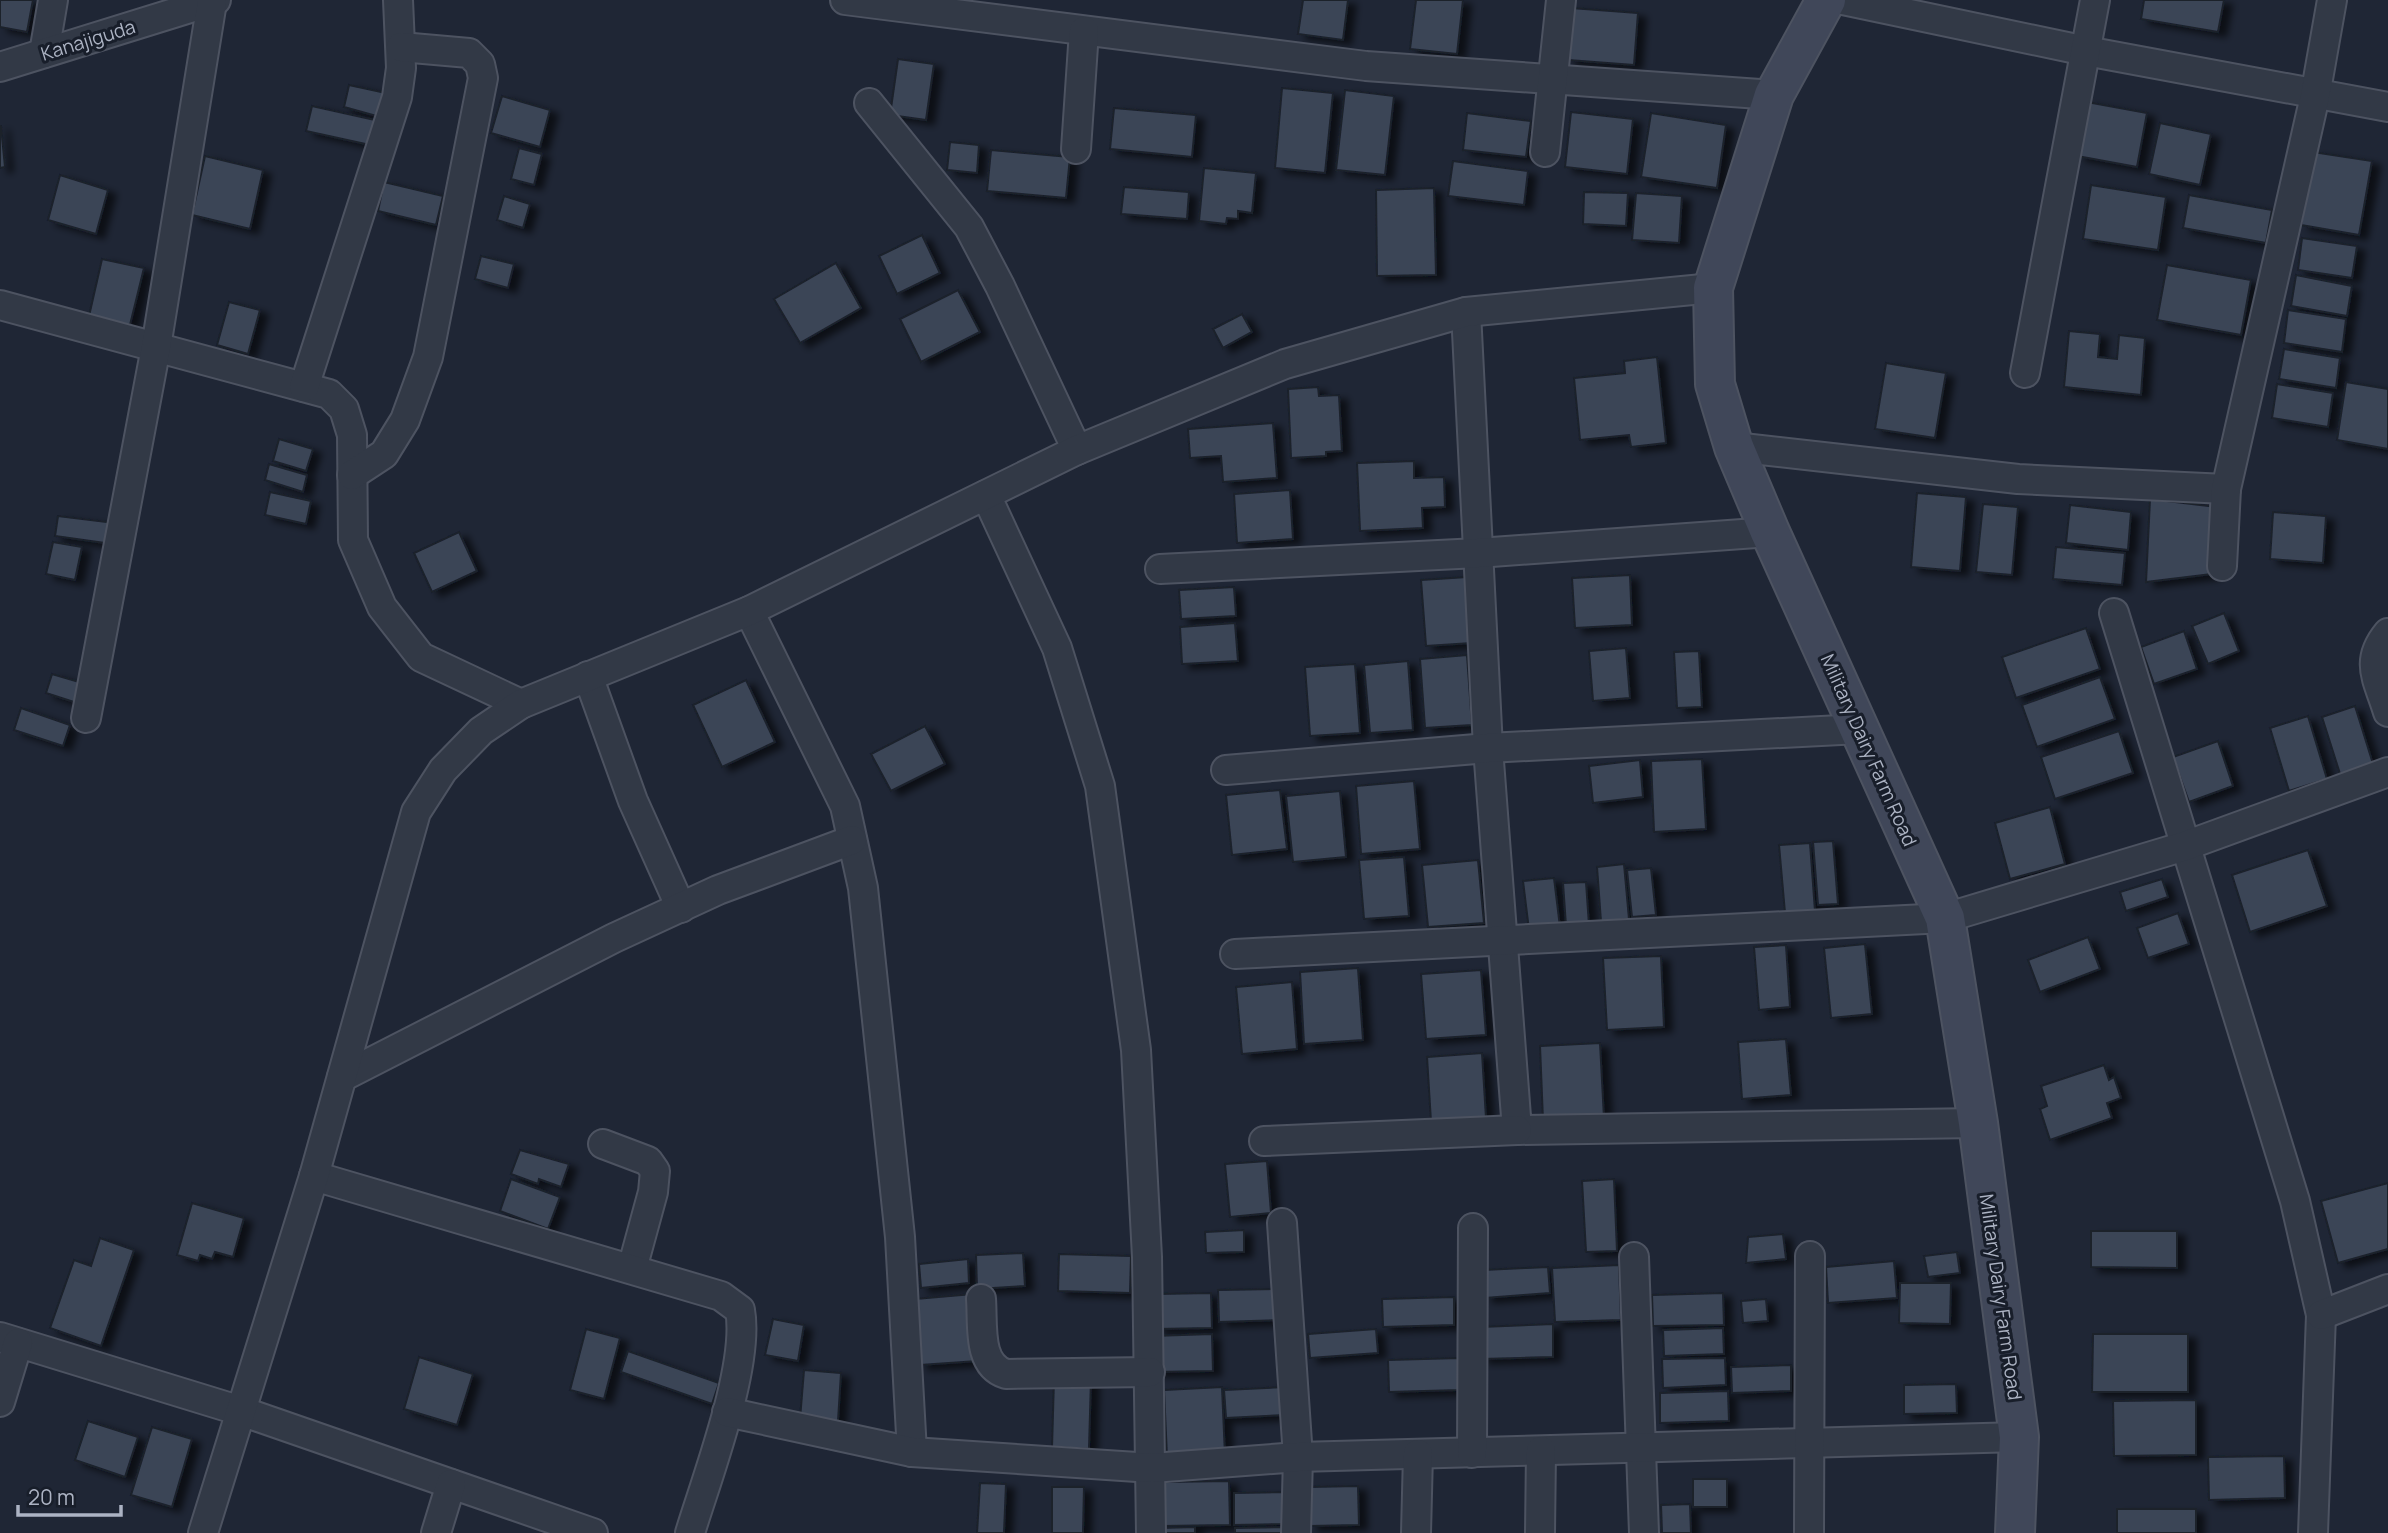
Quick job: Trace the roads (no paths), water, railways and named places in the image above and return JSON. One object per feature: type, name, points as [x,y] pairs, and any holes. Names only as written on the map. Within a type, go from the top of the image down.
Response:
[{"type":"main road","name":"Military Dairy Farm Road","points":[[1826,0],[1774,95],[1713,288],[1715,384],[1734,447],[1770,531],[1945,918],[1978,1123],[2019,1437],[2015,1533]]},
{"type":"street","points":[[44,53],[54,0]]},
{"type":"street","points":[[304,387],[397,97],[401,47],[398,0]]},
{"type":"street","points":[[845,0],[1366,66],[1774,95]]},
{"type":"street","points":[[1545,152],[1561,0]]},
{"type":"street","points":[[1843,0],[2085,51],[2315,96],[2388,107]]},
{"type":"street","points":[[2025,373],[2095,0]]},
{"type":"street","points":[[2222,566],[2226,489],[2315,96],[2332,0]]},
{"type":"street","points":[[86,718],[156,347],[214,1]]},
{"type":"street","name":"Kanajiguda","points":[[0,67],[214,1]]},
{"type":"street","points":[[1076,149],[1084,30]]},
{"type":"street","points":[[352,475],[384,454],[405,420],[428,357],[483,78],[480,64],[469,53],[401,47]]},
{"type":"street","points":[[869,103],[969,227],[1000,286],[1077,450]]},
{"type":"street","points":[[203,1533],[314,1176],[416,813],[443,770],[481,731],[520,704],[749,611],[1077,450],[1285,364],[1466,312],[1713,288]]},
{"type":"street","points":[[0,305],[329,394],[344,409],[352,435],[353,540],[382,607],[421,657],[520,704]]},
{"type":"street","points":[[1466,312],[1488,748],[1517,1130]]},
{"type":"street","points":[[1734,447],[2018,479],[2226,489]]},
{"type":"street","points":[[986,495],[1057,648],[1100,786],[1136,1050],[1150,1372],[1151,1533]]},
{"type":"street","points":[[1160,569],[1478,554],[1770,531]]},
{"type":"street","points":[[749,611],[845,806],[863,888],[900,1237],[912,1452]]},
{"type":"street","points":[[2114,612],[2295,1201],[2321,1315],[2313,1533]]},
{"type":"street","points":[[2388,633],[2375,649],[2375,668],[2388,712]]},
{"type":"street","points":[[587,676],[633,801],[681,908]]},
{"type":"street","points":[[1226,770],[1488,748],[1860,729]]},
{"type":"street","points":[[1235,954],[1945,918],[2185,846],[2388,772]]},
{"type":"street","points":[[342,1077],[718,890],[852,840]]},
{"type":"street","points":[[1264,1141],[1517,1130],[1978,1123]]},
{"type":"street","points":[[603,1144],[648,1161],[655,1171],[653,1192],[632,1269]]},
{"type":"street","points":[[314,1176],[721,1296],[740,1310],[743,1329],[727,1412],[690,1533]]},
{"type":"street","points":[[1282,1223],[1298,1457],[1296,1533]]},
{"type":"street","points":[[1472,1453],[1473,1228]]},
{"type":"street","points":[[1809,1533],[1810,1256]]},
{"type":"street","points":[[1634,1257],[1644,1533]]},
{"type":"street","points":[[2321,1315],[2388,1289]]},
{"type":"street","points":[[981,1299],[986,1360],[993,1370],[1006,1374],[1150,1372]]},
{"type":"street","points":[[0,1402],[9,1340],[240,1411],[593,1533]]},
{"type":"street","points":[[727,1412],[912,1452],[1152,1468],[1298,1457],[2019,1437]]},
{"type":"street","points":[[1540,1533],[1541,1451]]},
{"type":"street","points":[[1416,1533],[1418,1454]]},
{"type":"street","points":[[436,1533],[451,1484]]}]
